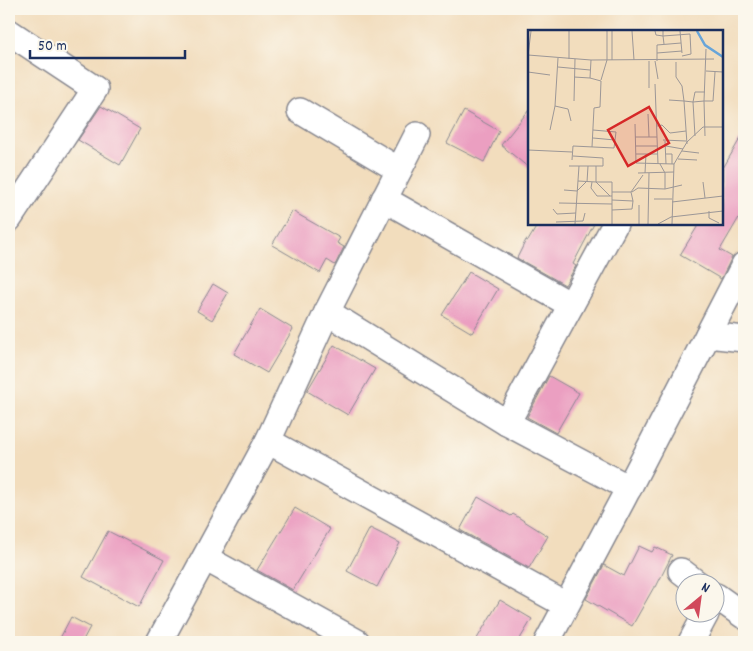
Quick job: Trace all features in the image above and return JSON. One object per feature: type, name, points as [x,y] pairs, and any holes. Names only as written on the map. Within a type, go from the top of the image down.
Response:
[{"type":"street","points":[[9,32],[94,89],[17,190],[9,219]]},
{"type":"street","points":[[300,111],[399,170]]},
{"type":"street","points":[[160,642],[268,441],[327,312],[417,135]]},
{"type":"street","points":[[384,198],[571,305]]},
{"type":"street","points":[[506,423],[614,225]]},
{"type":"street","points":[[547,642],[744,265]]},
{"type":"street","points":[[327,312],[506,423],[629,488]]},
{"type":"street","points":[[708,336],[744,340]]},
{"type":"street","points":[[268,441],[566,605]]},
{"type":"street","points":[[205,558],[349,640]]},
{"type":"street","points":[[726,603],[744,616]]},
{"type":"street","points":[[691,642],[701,624]]},
{"type":"building","points":[[101,106],[140,129],[120,165],[78,140]]},
{"type":"building","points":[[464,111],[499,131],[484,162],[447,143]]},
{"type":"building","points":[[528,111],[528,167],[501,145]]},
{"type":"building","points":[[744,132],[744,209],[720,250],[732,257],[721,279],[680,255],[698,225],[723,225],[723,168]]},
{"type":"building","points":[[292,211],[340,238],[337,243],[344,247],[335,265],[327,260],[320,273],[272,245]]},
{"type":"building","points":[[537,225],[593,225],[573,264],[576,266],[565,285],[517,258],[526,240],[528,241]]},
{"type":"building","points":[[469,272],[498,289],[472,333],[442,315]]},
{"type":"building","points":[[213,284],[228,293],[212,320],[197,311]]},
{"type":"building","points":[[260,309],[293,329],[267,373],[234,354]]},
{"type":"building","points":[[334,345],[375,369],[348,415],[307,391]]},
{"type":"building","points":[[549,376],[579,393],[556,433],[527,417]]},
{"type":"building","points":[[478,497],[511,516],[513,514],[548,536],[529,568],[460,530]]},
{"type":"building","points":[[295,508],[330,529],[293,590],[257,570]]},
{"type":"building","points":[[370,528],[400,543],[377,587],[347,571]]},
{"type":"building","points":[[108,531],[164,560],[139,607],[83,577]]},
{"type":"building","points":[[639,546],[652,552],[655,547],[672,555],[656,587],[654,587],[632,626],[586,599],[604,565],[624,576]]},
{"type":"building","points":[[500,600],[532,619],[518,642],[475,642]]},
{"type":"building","points":[[71,617],[90,627],[82,642],[58,642]]}]
